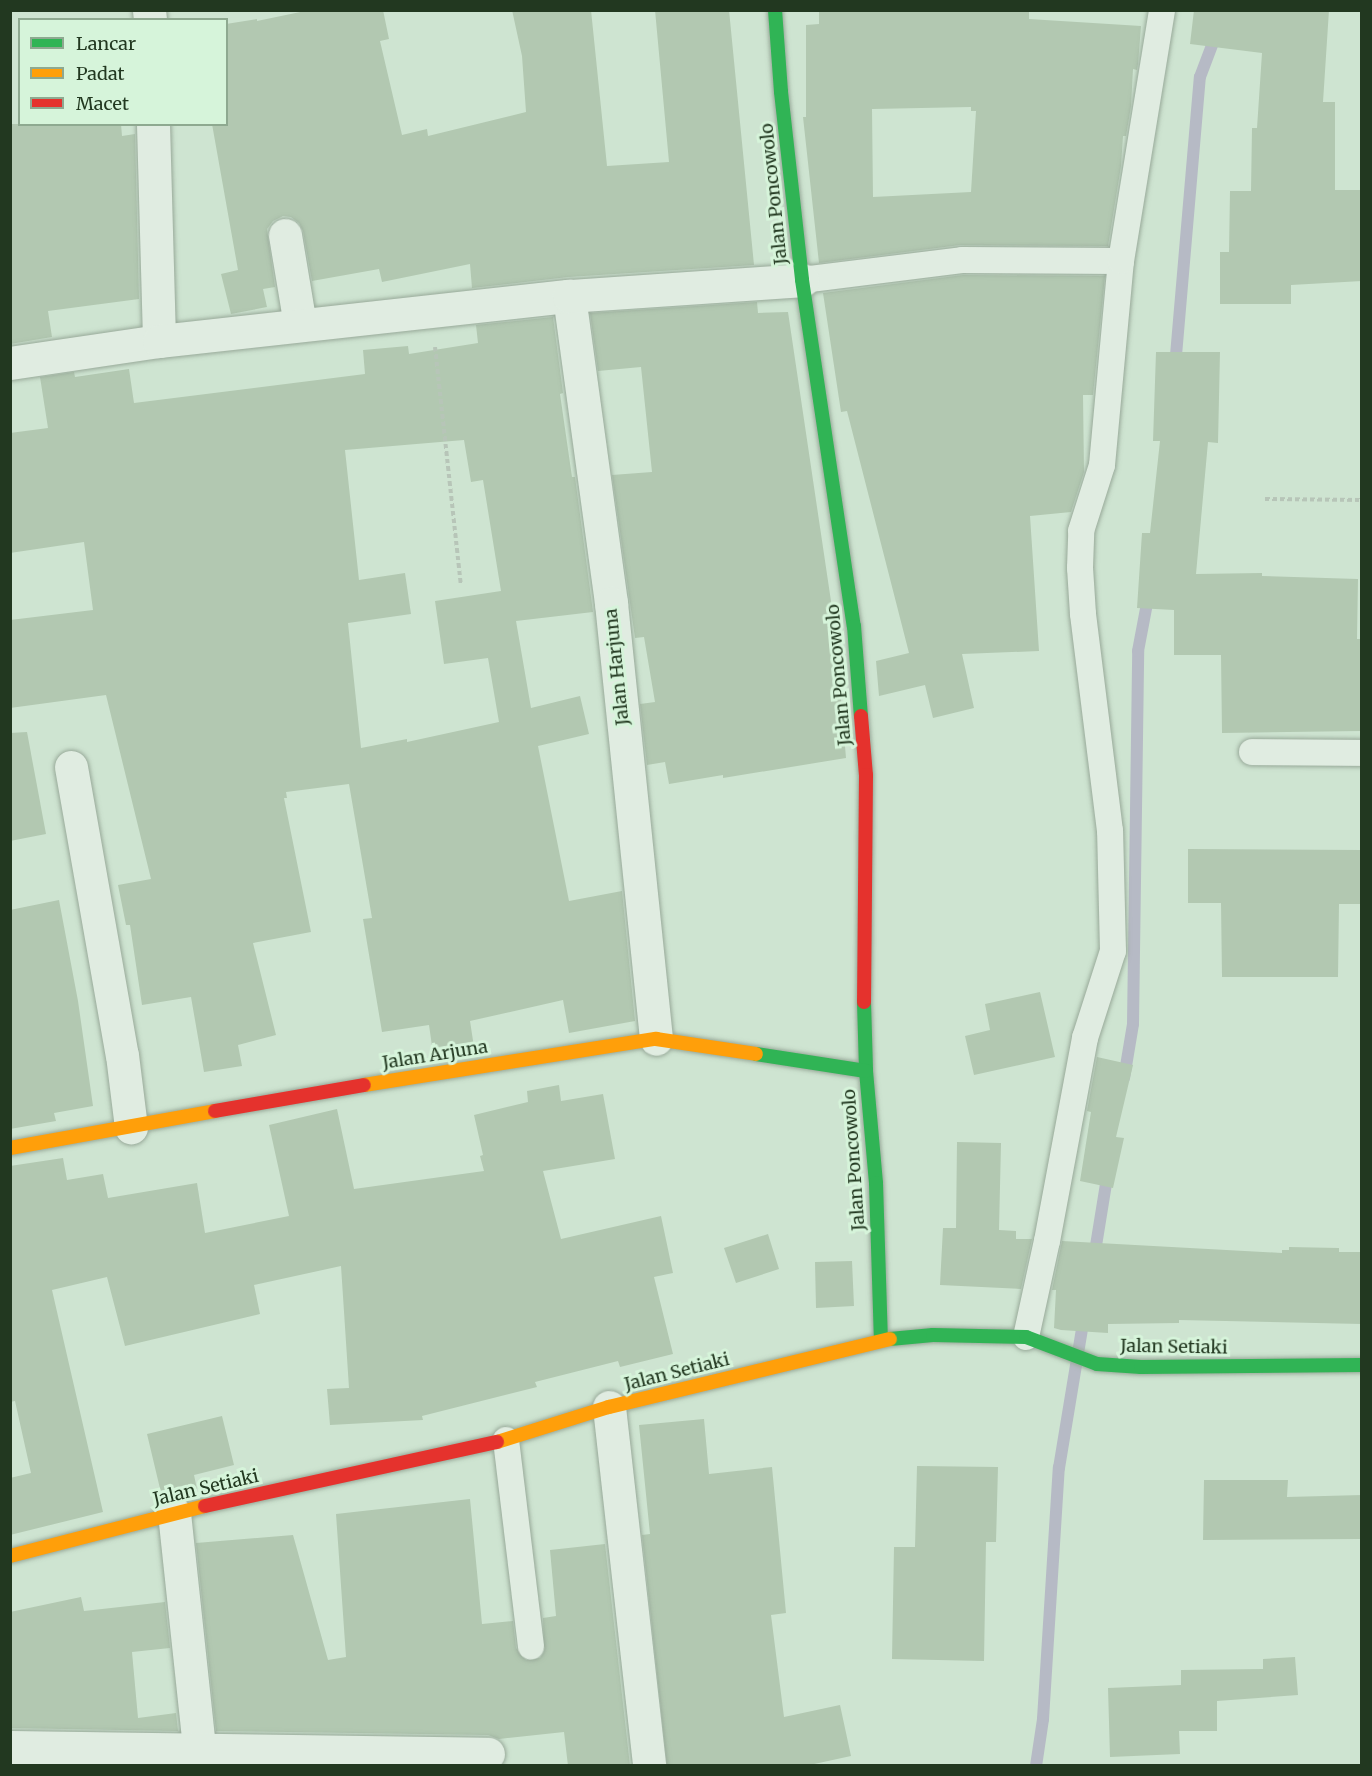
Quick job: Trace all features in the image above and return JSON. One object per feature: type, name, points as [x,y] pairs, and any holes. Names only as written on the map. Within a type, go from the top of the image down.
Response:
[{"type":"street","name":"Jalan Poncowolo","points":[[776,10],[781,92],[802,280],[855,636],[866,775],[867,870],[864,979],[866,1071],[876,1183],[881,1340]]},
{"type":"street","points":[[153,126],[159,340]]},
{"type":"street","points":[[285,235],[300,325]]},
{"type":"street","points":[[10,363],[159,340],[431,310],[569,296],[802,280]]},
{"type":"street","name":"Jalan Harjuna","points":[[569,296],[611,603],[656,1038]]},
{"type":"street","points":[[71,767],[122,1056],[131,1127]]},
{"type":"street","name":"Jalan Arjuna","points":[[10,1148],[351,1087],[656,1038],[866,1071]]},
{"type":"street","name":"Jalan Setiaki","points":[[10,1556],[174,1513],[506,1440],[609,1407],[881,1340],[933,1335],[1026,1337],[1064,1349],[1097,1364],[1141,1366],[1362,1365]]},
{"type":"street","points":[[609,1407],[649,1766]]},
{"type":"street","points":[[174,1513],[200,1758]]},
{"type":"street","points":[[10,1747],[200,1758],[488,1754]]},
{"type":"lane","points":[[1026,1337],[1047,1241],[1085,1038],[1113,951],[1110,831],[1080,568],[1081,531],[1102,465],[1121,261],[1162,10]]},
{"type":"lane","points":[[802,280],[962,260],[1121,261]]},
{"type":"lane","points":[[1252,752],[1362,753]]},
{"type":"lane","points":[[506,1440],[531,1646]]},
{"type":"path","points":[[431,310],[460,585]]},
{"type":"path","points":[[1265,499],[1362,500]]},
{"type":"building","points":[[310,10],[383,10],[389,39],[380,41],[402,135],[427,129],[428,136],[526,112],[522,56],[512,10],[591,10],[607,166],[669,162],[655,10],[729,10],[754,265],[568,277],[472,288],[470,264],[382,282],[379,269],[312,281],[303,231],[299,223],[291,217],[283,216],[273,221],[267,229],[275,287],[263,289],[267,307],[231,314],[221,274],[238,270],[212,126],[228,126],[228,24],[257,19],[257,21]]},
{"type":"building","points":[[819,10],[1029,10],[1029,19],[1141,26],[1138,64],[1137,70],[1133,69],[1131,106],[1126,136],[1123,136],[1121,166],[1108,246],[960,245],[819,263],[803,117],[806,117],[806,25],[819,24]],"holes":[[[971,107],[971,111],[976,111],[971,192],[873,197],[872,109]]]},
{"type":"building","points":[[1194,10],[1329,10],[1323,102],[1335,102],[1335,190],[1362,190],[1362,281],[1291,285],[1291,304],[1220,304],[1220,252],[1229,252],[1230,191],[1251,191],[1252,128],[1257,128],[1262,53],[1190,44]]},
{"type":"building","points":[[10,124],[18,124],[18,126],[121,126],[122,136],[135,134],[139,299],[48,311],[52,337],[10,344]]},
{"type":"building","points":[[963,275],[1105,276],[1093,395],[1083,395],[1084,472],[1071,512],[1030,516],[1039,651],[962,654],[974,708],[933,718],[925,685],[879,696],[876,661],[909,653],[847,411],[841,412],[823,293]]},
{"type":"building","points":[[757,302],[758,313],[788,312],[835,628],[846,758],[723,778],[723,775],[669,784],[665,762],[647,765],[640,704],[655,702],[644,637],[635,638],[612,475],[652,472],[641,367],[598,371],[590,313]]},
{"type":"building","points":[[553,317],[563,393],[560,394],[572,477],[575,477],[593,612],[516,621],[531,708],[580,696],[589,734],[538,746],[569,901],[622,891],[635,1021],[569,1033],[563,1000],[470,1021],[474,1047],[433,1053],[429,1025],[382,1032],[363,919],[372,918],[349,784],[286,792],[287,798],[284,798],[311,932],[253,943],[276,1035],[238,1045],[242,1066],[204,1072],[191,997],[142,1005],[130,925],[126,925],[118,885],[151,879],[106,695],[10,708],[10,620],[93,610],[84,542],[10,553],[10,433],[48,428],[40,377],[74,372],[75,377],[129,369],[134,403],[365,374],[363,350],[408,346],[409,354],[478,343],[476,325]],"holes":[[[464,440],[471,482],[483,480],[501,591],[435,601],[444,664],[488,658],[499,722],[407,742],[407,739],[361,748],[348,623],[411,614],[405,573],[359,580],[345,450]]]},
{"type":"building","points":[[1156,352],[1220,352],[1218,443],[1208,442],[1196,574],[1262,573],[1262,576],[1358,579],[1357,639],[1362,639],[1362,731],[1222,733],[1221,655],[1174,655],[1174,610],[1137,608],[1142,533],[1150,533],[1160,441],[1153,441]]},
{"type":"building","points":[[27,732],[46,834],[10,841],[10,733]]},
{"type":"building","points":[[1188,849],[1362,850],[1362,904],[1339,904],[1338,977],[1222,977],[1221,903],[1188,903]]},
{"type":"building","points":[[59,900],[78,1001],[93,1106],[54,1113],[56,1121],[10,1129],[10,910]]},
{"type":"building","points":[[1040,992],[1055,1057],[974,1075],[965,1036],[990,1030],[985,1004]]},
{"type":"building","points":[[1097,1057],[1133,1065],[1116,1137],[1124,1138],[1113,1188],[1080,1181],[1091,1112],[1087,1111]]},
{"type":"building","points":[[559,1085],[561,1101],[603,1094],[615,1159],[543,1171],[561,1239],[661,1216],[673,1273],[654,1277],[673,1354],[620,1367],[618,1361],[535,1382],[537,1387],[422,1416],[423,1420],[330,1425],[327,1389],[349,1388],[341,1266],[254,1285],[260,1314],[125,1346],[107,1277],[52,1290],[103,1512],[10,1535],[10,1478],[31,1473],[15,1401],[10,1402],[10,1166],[63,1158],[67,1180],[103,1174],[108,1198],[197,1183],[205,1233],[289,1216],[269,1125],[337,1109],[354,1189],[484,1171],[480,1156],[483,1155],[474,1115],[528,1102],[527,1091]]},
{"type":"building","points":[[957,1142],[1001,1143],[999,1230],[1016,1231],[1016,1239],[1032,1239],[1021,1289],[940,1285],[943,1228],[956,1228]]},
{"type":"building","points":[[768,1234],[779,1269],[736,1283],[724,1248]]},
{"type":"building","points":[[1062,1241],[1282,1253],[1282,1250],[1289,1250],[1289,1247],[1339,1248],[1339,1252],[1362,1252],[1362,1324],[1179,1320],[1179,1323],[1108,1324],[1108,1333],[1061,1330],[1054,1328],[1056,1290],[1052,1290]]},
{"type":"building","points":[[852,1261],[854,1306],[816,1308],[815,1262]]},
{"type":"building","points":[[222,1416],[234,1465],[194,1475],[197,1489],[162,1497],[147,1434]]},
{"type":"building","points":[[704,1419],[709,1474],[772,1467],[786,1613],[771,1615],[784,1717],[840,1705],[851,1756],[805,1766],[667,1766],[642,1535],[650,1534],[639,1425]]},
{"type":"building","points":[[917,1466],[998,1467],[996,1542],[986,1542],[984,1661],[892,1659],[894,1547],[915,1547]]},
{"type":"building","points":[[1204,1480],[1288,1480],[1287,1497],[1362,1495],[1362,1539],[1203,1540]]},
{"type":"building","points":[[470,1499],[482,1624],[513,1621],[516,1648],[526,1660],[540,1658],[544,1652],[543,1618],[556,1616],[550,1550],[605,1544],[630,1766],[568,1766],[564,1732],[499,1739],[488,1735],[216,1731],[196,1543],[293,1535],[328,1660],[346,1657],[336,1514]]},
{"type":"building","points":[[81,1597],[84,1611],[165,1602],[170,1648],[132,1652],[138,1718],[176,1713],[178,1731],[10,1728],[10,1612]]},
{"type":"building","points":[[1295,1657],[1298,1695],[1217,1701],[1217,1731],[1179,1731],[1180,1754],[1110,1757],[1108,1688],[1181,1685],[1181,1670],[1263,1669],[1263,1659]]},
{"type":"waterway","points":[[1175,367],[1200,77],[1217,32]]},
{"type":"waterway","points":[[1124,1078],[1133,1024],[1138,651],[1149,593]]},
{"type":"waterway","points":[[1094,1258],[1108,1172]]},
{"type":"waterway","points":[[1036,1766],[1043,1719],[1059,1468],[1084,1317]]},
{"type":"traffic: fast","points":[[775,10],[781,92],[802,280],[854,626],[861,716]]},
{"type":"traffic: fast","points":[[864,1002],[866,1071],[876,1183],[881,1340]]},
{"type":"traffic: fast","points":[[756,1054],[866,1071]]},
{"type":"traffic: fast","points":[[890,1339],[933,1335],[1026,1337],[1097,1364],[1141,1367],[1362,1365]]},
{"type":"traffic: slow","points":[[364,1085],[656,1039],[756,1054]]},
{"type":"traffic: slow","points":[[10,1148],[215,1111]]},
{"type":"traffic: slow","points":[[497,1442],[609,1407],[890,1339]]},
{"type":"traffic: slow","points":[[10,1556],[205,1506]]},
{"type":"traffic: jam","points":[[861,716],[866,775],[864,1002]]},
{"type":"traffic: jam","points":[[215,1111],[364,1085]]},
{"type":"traffic: jam","points":[[205,1506],[497,1442]]}]
